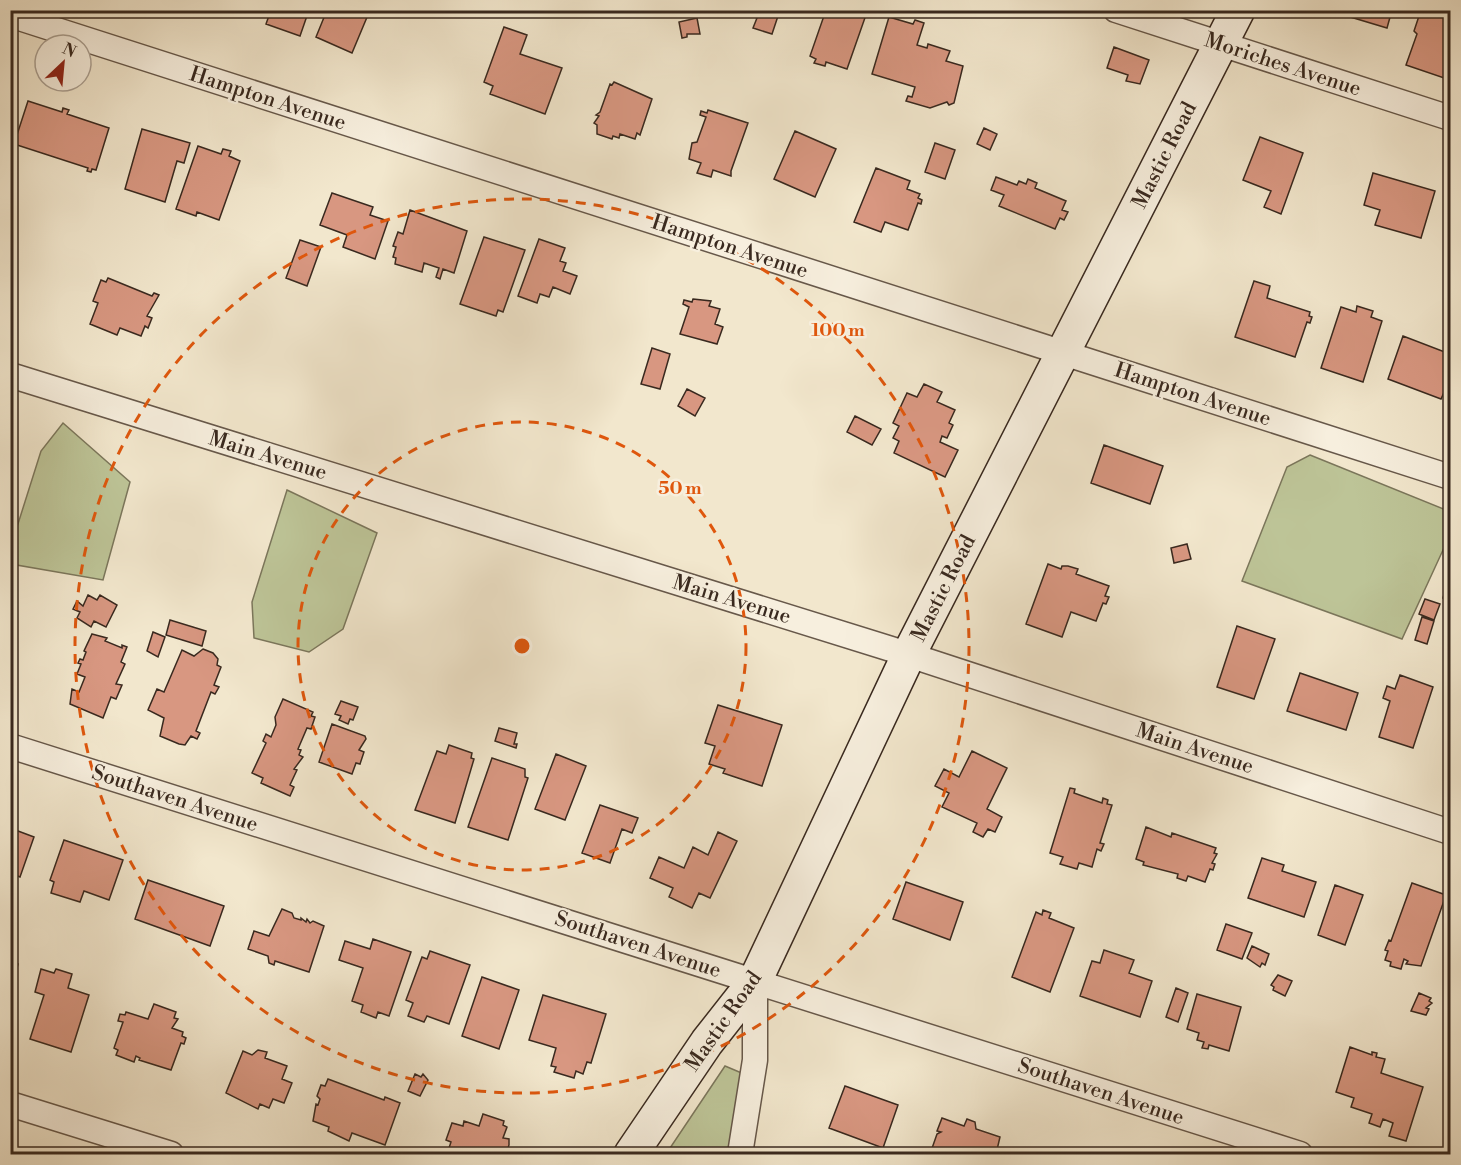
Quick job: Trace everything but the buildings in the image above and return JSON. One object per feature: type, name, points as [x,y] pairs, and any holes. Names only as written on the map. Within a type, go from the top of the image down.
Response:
[{"type":"main road","name":"Mastic Road","points":[[631,1155],[707,1042],[755,981],[909,654],[1238,10]]},
{"type":"street","name":"Moriches Avenue","points":[[1116,10],[1450,118]]},
{"type":"street","name":"Hampton Avenue","points":[[10,15],[1450,477]]},
{"type":"street","name":"Main Avenue","points":[[10,375],[909,654],[1450,832]]},
{"type":"street","name":"Southaven Avenue","points":[[10,746],[1300,1155]]},
{"type":"street","points":[[740,1155],[754,1060],[755,981]]},
{"type":"street","points":[[10,1104],[171,1155]]},
{"type":"green space","points":[[63,423],[130,482],[103,580],[11,564],[11,546],[41,451]]},
{"type":"green space","points":[[1310,455],[1446,510],[1449,537],[1402,639],[1242,581],[1287,467]]},
{"type":"green space","points":[[287,490],[377,533],[343,629],[309,652],[254,638],[252,602]]},
{"type":"green space","points":[[725,1066],[744,1074],[731,1154],[666,1154]]}]
